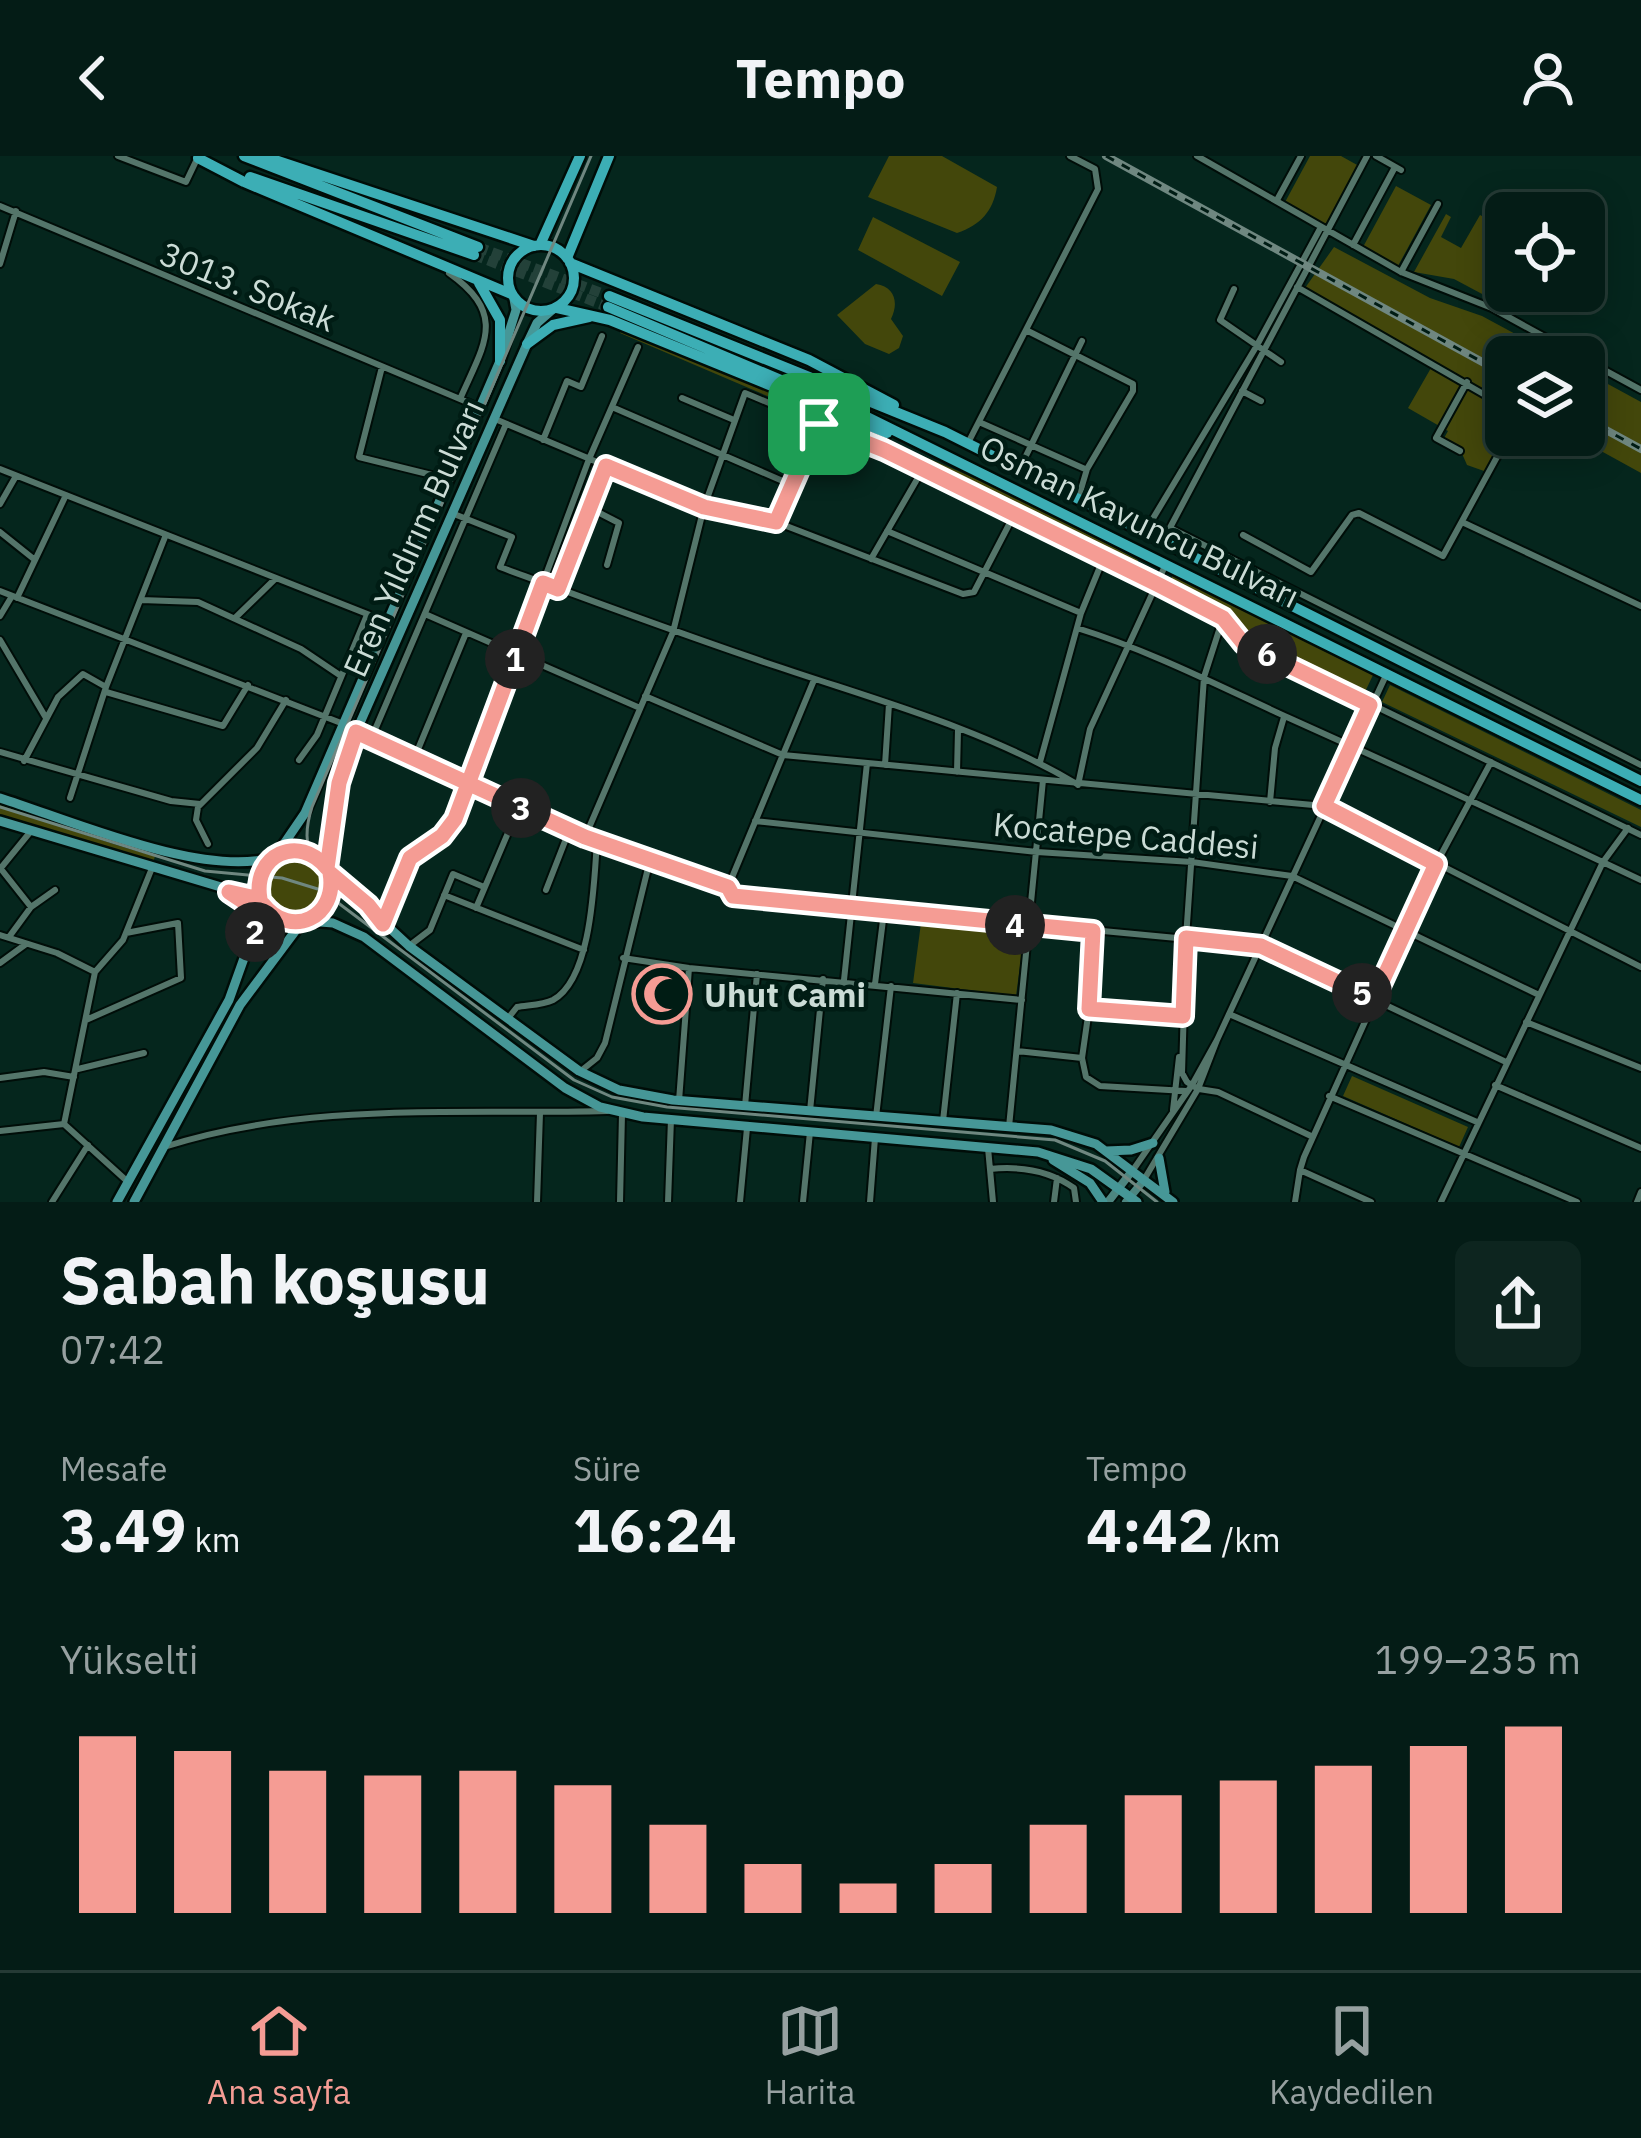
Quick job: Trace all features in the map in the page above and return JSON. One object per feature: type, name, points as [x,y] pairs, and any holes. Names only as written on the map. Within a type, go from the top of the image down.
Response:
[{"type":"highway","points":[[195,157],[476,251],[244,156]]},
{"type":"highway","points":[[263,156],[559,250],[569,260],[809,360],[945,432]]},
{"type":"highway","points":[[513,297],[507,276],[510,264],[537,245],[580,156]]},
{"type":"highway","points":[[555,308],[573,287],[569,260],[609,156]]},
{"type":"highway","points":[[195,157],[244,182],[473,276],[532,311],[605,306]]},
{"type":"highway","points":[[473,276],[499,314],[500,361]]},
{"type":"highway","points":[[527,344],[560,322],[605,306]]},
{"type":"highway","name":"Osman Kavuncu Bulvarı","points":[[605,306],[945,432],[1146,530],[1167,534],[1641,781]]},
{"type":"highway","name":"Osman Kavuncu Bulvarı","points":[[605,306],[863,424],[936,449],[1641,800]]},
{"type":"main road","name":"Eren Yıldırım Bulvarı","points":[[274,856],[305,813],[500,361],[516,310],[513,297]]},
{"type":"main road","name":"Eren Yıldırım Bulvarı","points":[[329,870],[339,783],[356,732],[500,422],[527,344],[537,323],[555,308]]},
{"type":"main road","points":[[0,798],[200,861],[238,864],[306,851],[409,946],[579,1071],[619,1090],[680,1101],[1064,1132],[1106,1151],[1170,1200]]},
{"type":"main road","points":[[0,821],[262,902],[277,918],[333,923],[364,937],[565,1088],[617,1113],[1038,1152],[1090,1168],[1131,1200]]},
{"type":"main road","points":[[117,1202],[230,1000],[262,902],[260,874],[274,856]]},
{"type":"main road","points":[[134,1202],[240,1005],[305,922],[327,904],[332,890],[329,870]]},
{"type":"main road","points":[[229,892],[250,906],[254,933]]},
{"type":"main road","points":[[1106,1151],[1154,1143]]},
{"type":"main road","points":[[1038,1152],[1076,1172],[1106,1202]]},
{"type":"main road","points":[[1159,1158],[1160,1180],[1170,1200]]},
{"type":"street","points":[[118,156],[186,182],[195,157]]},
{"type":"street","points":[[968,443],[1099,189],[1095,170],[1070,156]]},
{"type":"street","points":[[1197,156],[1401,272],[1492,308],[1542,336]]},
{"type":"street","points":[[1274,200],[1301,156]]},
{"type":"street","points":[[1353,245],[1398,168],[1371,156],[1324,228],[1167,534],[1641,765]]},
{"type":"street","points":[[1401,272],[1438,204]]},
{"type":"street","name":"3013. Sokak","points":[[0,206],[479,407]]},
{"type":"street","points":[[0,264],[16,212]]},
{"type":"street","points":[[1146,530],[1297,287],[1324,228]]},
{"type":"street","points":[[426,257],[472,291],[487,317],[484,342],[460,399]]},
{"type":"street","points":[[1297,287],[1485,394]]},
{"type":"street","points":[[1234,289],[1220,320],[1281,362]]},
{"type":"street","points":[[1026,330],[1130,380],[1133,386],[1087,470],[1079,496]]},
{"type":"street","points":[[543,440],[567,381],[581,387],[602,336]]},
{"type":"street","points":[[1020,468],[1082,340]]},
{"type":"street","points":[[383,924],[410,858],[450,828],[590,459],[638,346]]},
{"type":"street","points":[[382,368],[359,458],[448,479]]},
{"type":"street","points":[[1605,370],[1641,390]]},
{"type":"street","points":[[1460,451],[1436,438],[1467,382]]},
{"type":"street","points":[[1242,391],[1261,401]]},
{"type":"street","points":[[585,837],[673,632],[704,507],[745,393],[1015,513],[1223,618],[1244,644],[1641,835]]},
{"type":"street","points":[[682,398],[736,420]]},
{"type":"street","points":[[612,407],[792,485]]},
{"type":"street","points":[[371,739],[466,518],[500,422],[704,507],[776,522],[962,594],[974,592],[1015,513]]},
{"type":"street","points":[[979,422],[1087,470]]},
{"type":"street","points":[[776,522],[819,424]]},
{"type":"street","points":[[1243,535],[1309,573],[1316,570],[1356,513],[1440,556],[1498,456]]},
{"type":"street","points":[[558,589],[606,466]]},
{"type":"street","points":[[0,469],[385,622]]},
{"type":"street","points":[[871,559],[923,469]]},
{"type":"street","points":[[0,504],[16,475]]},
{"type":"street","points":[[0,616],[15,597],[66,495]]},
{"type":"street","points":[[590,508],[619,524],[607,565]]},
{"type":"street","points":[[454,514],[512,537],[500,567],[673,632],[889,704],[1040,762],[1078,784]]},
{"type":"street","points":[[1462,522],[1641,606]]},
{"type":"street","points":[[887,531],[1082,613]]},
{"type":"street","points":[[0,532],[35,560]]},
{"type":"street","points":[[70,798],[105,689],[165,536]]},
{"type":"street","points":[[1040,762],[1077,628],[1104,557]]},
{"type":"street","points":[[1078,784],[1090,729],[1166,565]]},
{"type":"street","points":[[236,617],[275,579]]},
{"type":"street","points":[[0,591],[341,723]]},
{"type":"street","points":[[141,600],[198,602],[301,649],[341,676]]},
{"type":"street","points":[[424,614],[640,708]]},
{"type":"street","points":[[299,760],[317,735],[367,615]]},
{"type":"street","points":[[1172,1115],[1183,1016],[1204,677],[1223,618]]},
{"type":"street","points":[[1077,628],[1129,644],[1204,677],[1641,880]]},
{"type":"street","points":[[414,759],[466,633]]},
{"type":"street","points":[[0,641],[46,718]]},
{"type":"street","points":[[1131,1200],[1159,1158],[1217,1040],[1387,673]]},
{"type":"street","points":[[24,761],[58,697],[83,674],[105,689],[223,726],[248,685]]},
{"type":"street","points":[[728,887],[814,679]]},
{"type":"street","points":[[645,696],[783,755],[1324,806],[1568,934],[1641,967]]},
{"type":"street","points":[[208,844],[196,820],[200,804],[246,761],[286,700]]},
{"type":"street","points":[[885,765],[889,704]]},
{"type":"street","points":[[1270,802],[1275,748],[1285,716]]},
{"type":"street","points":[[957,772],[958,730]]},
{"type":"street","points":[[356,732],[585,837],[728,887],[733,896],[1261,946],[1506,1062]]},
{"type":"street","points":[[0,752],[171,801],[200,804]]},
{"type":"street","points":[[1295,1202],[1311,1136],[1436,864],[1491,762]]},
{"type":"street","points":[[844,981],[867,763]]},
{"type":"street","points":[[1009,1127],[1043,780]]},
{"type":"street","points":[[476,908],[519,807]]},
{"type":"street","name":"Kocatepe Caddesi","points":[[755,820],[1292,876],[1538,995]]},
{"type":"street","points":[[1441,1202],[1604,862],[1628,828]]},
{"type":"street","points":[[547,890],[569,830]]},
{"type":"street","points":[[31,831],[0,869],[31,908]]},
{"type":"street","points":[[507,1020],[517,1007],[550,1002],[566,991],[584,950],[598,842]]},
{"type":"street","points":[[579,1071],[593,1063],[603,1048],[650,860]]},
{"type":"street","points":[[64,1124],[95,972],[126,933],[152,868]]},
{"type":"street","points":[[409,946],[430,930],[453,874],[484,887]]},
{"type":"street","points":[[55,890],[5,936],[95,972]]},
{"type":"street","points":[[444,896],[584,950]]},
{"type":"street","points":[[875,984],[884,912]]},
{"type":"street","points":[[86,1020],[181,978],[178,923],[126,933]]},
{"type":"street","points":[[1093,931],[1082,1058],[1088,1080],[1100,1086],[1218,1093],[1311,1136]]},
{"type":"street","points":[[0,963],[28,943]]},
{"type":"street","points":[[623,958],[1022,1000]]},
{"type":"street","points":[[680,1101],[689,968]]},
{"type":"street","points":[[745,1106],[757,974]]},
{"type":"street","points":[[810,1111],[823,979]]},
{"type":"street","points":[[876,1117],[890,986]]},
{"type":"street","points":[[943,1123],[957,993]]},
{"type":"street","points":[[1089,1009],[1183,1016]]},
{"type":"street","points":[[1229,1014],[1477,1122]]},
{"type":"street","points":[[1526,1022],[1641,1069]]},
{"type":"street","points":[[1017,1051],[1082,1058]]},
{"type":"street","points":[[0,1078],[75,1073],[144,1053]]},
{"type":"street","points":[[1180,1054],[1183,1077],[1192,1088]]},
{"type":"street","points":[[1495,1085],[1641,1148]]},
{"type":"street","points":[[1106,1202],[1192,1088]]},
{"type":"street","points":[[1329,1096],[1576,1202]]},
{"type":"street","points":[[537,1202],[540,1113]]},
{"type":"street","points":[[164,1147],[295,1118],[617,1113],[620,1202]]},
{"type":"street","points":[[668,1202],[671,1119]]},
{"type":"street","points":[[0,1131],[64,1124],[128,1182]]},
{"type":"street","points":[[740,1202],[747,1126]]},
{"type":"street","points":[[803,1202],[810,1132]]},
{"type":"street","points":[[870,1202],[875,1138]]},
{"type":"street","points":[[52,1202],[88,1145]]},
{"type":"street","points":[[988,1148],[993,1202]]},
{"type":"street","points":[[990,1169],[1028,1169],[1057,1178],[1074,1188],[1076,1202]]},
{"type":"street","points":[[1300,1170],[1371,1202]]},
{"type":"street","points":[[1054,1202],[1057,1178]]},
{"type":"street","points":[[1636,1202],[1641,1192]]},
{"type":"green space","points":[[889,156],[942,156],[997,187],[992,203],[979,221],[957,233],[868,197]]},
{"type":"green space","points":[[1310,156],[1341,156],[1359,166],[1326,227],[1284,204]]},
{"type":"green space","points":[[1396,186],[1431,205],[1398,266],[1363,247]]},
{"type":"green space","points":[[1446,214],[1451,217],[1441,237],[1461,248],[1480,215],[1485,218],[1485,296],[1454,279],[1414,272]]},
{"type":"green space","points":[[873,217],[960,262],[942,296],[858,250]]},
{"type":"green space","points":[[1334,247],[1430,298],[1482,316],[1519,336],[1485,336],[1485,390],[1305,288]]},
{"type":"green space","points":[[876,284],[894,297],[891,319],[903,336],[899,348],[889,354],[865,344],[837,315]]},
{"type":"green space","points":[[622,329],[1022,498],[1138,564],[1013,501],[620,333]]},
{"type":"green space","points":[[1431,368],[1485,398],[1485,456],[1495,458],[1484,471],[1467,465],[1460,449],[1443,440],[1448,431],[1408,408]]},
{"type":"green space","points":[[1605,382],[1641,402],[1641,473],[1605,453]]},
{"type":"green space","points":[[1172,575],[1373,675],[1364,694],[1251,641],[1227,613],[1171,587]]},
{"type":"green space","points":[[1390,685],[1641,810],[1641,827],[1382,702]]},
{"type":"green space","points":[[0,804],[156,853],[153,863],[0,815]]},
{"type":"green space","points":[[295,858],[315,866],[323,886],[315,906],[295,914],[275,906],[267,886],[275,866]]},
{"type":"green space","points":[[921,923],[1024,936],[1016,996],[913,983]]},
{"type":"green space","points":[[1352,1076],[1468,1127],[1459,1147],[1343,1096]]},
{"type":"tunnel","points":[[478,247],[609,296]]},
{"type":"tunnel","points":[[474,255],[608,307]]},
{"type":"tram line","points":[[334,892],[307,843],[312,807],[591,156]]},
{"type":"tram line","points":[[0,807],[205,871],[282,878],[321,890],[574,1080],[612,1097],[667,1107],[1055,1140],[1105,1161],[1157,1202]]},
{"type":"railway","points":[[1106,156],[1485,364]]},
{"type":"railway","points":[[1605,429],[1641,449]]},
{"type":"place","name":"Uhut Cami","points":[[662,994]]},
{"type":"route","points":[[819,424],[776,522],[704,507],[606,466],[558,589],[543,583],[468,783],[455,819],[442,836],[410,858],[383,924],[330,873],[332,890],[314,918],[289,922],[263,904],[254,933],[250,906],[229,892],[260,899],[260,874],[283,851],[314,854],[327,868],[339,783],[356,732],[468,783],[585,837],[728,887],[733,896],[1093,931],[1089,1009],[1183,1016],[1186,938],[1261,946],[1374,999],[1436,864],[1324,806],[1370,705],[1244,644],[1223,618],[1157,584],[884,450],[819,424]]}]
